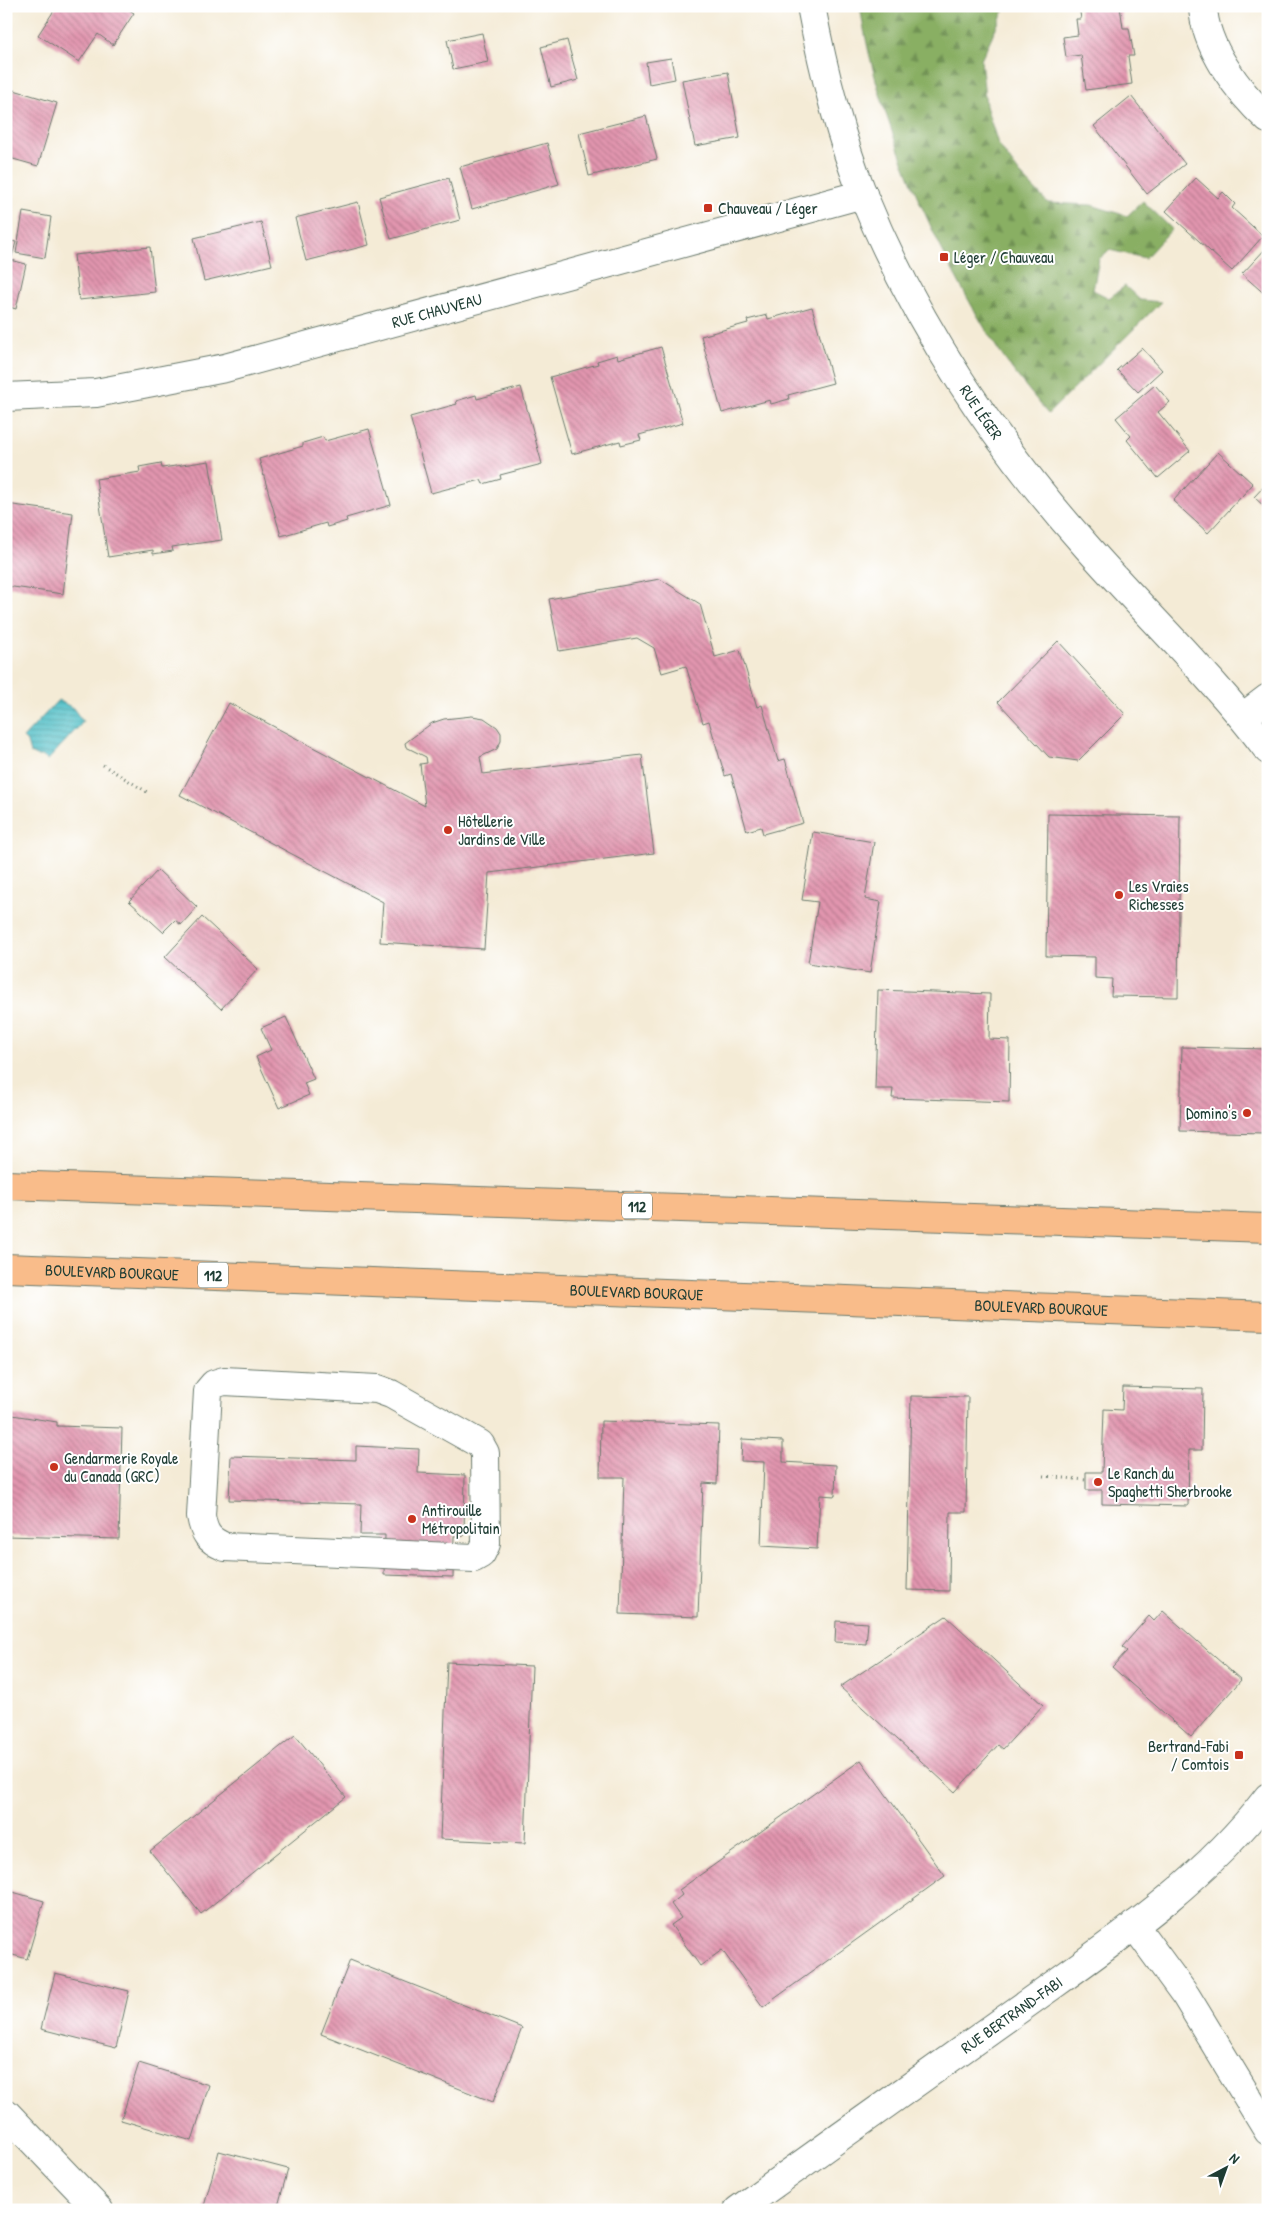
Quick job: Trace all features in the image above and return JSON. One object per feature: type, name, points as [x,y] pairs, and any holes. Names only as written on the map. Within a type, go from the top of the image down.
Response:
[{"type":"main road","name":"112","points":[[6,1185],[1268,1228]]},
{"type":"main road","name":"BOULEVARD BOURQUE","points":[[6,1268],[1268,1316]]},
{"type":"street","name":"RUE LÉGER","points":[[811,6],[818,47],[836,114],[863,194],[915,304],[995,431],[1032,482],[1087,546],[1243,717],[1268,750]]},
{"type":"street","points":[[1203,6],[1212,42],[1229,74],[1256,108],[1268,119]]},
{"type":"street","name":"RUE CHAUVEAU","points":[[6,397],[96,393],[225,368],[863,194]]},
{"type":"street","points":[[1243,717],[1268,698]]},
{"type":"street","points":[[231,1381],[377,1389],[391,1394],[470,1438],[480,1444],[485,1453],[486,1544],[481,1554],[474,1558],[225,1547],[212,1542],[203,1531],[202,1516],[208,1392],[214,1384],[231,1381]]},
{"type":"street","name":"RUE BERTRAND-FABI","points":[[738,2210],[1072,1971],[1177,1892],[1219,1853],[1268,1797]]},
{"type":"street","points":[[1134,1925],[1186,1996],[1268,2131]]},
{"type":"street","points":[[10,2125],[99,2210]]},
{"type":"path","points":[[103,765],[148,792]]},
{"type":"path","points":[[1044,1476],[1086,1480]]},
{"type":"green space","points":[[860,6],[1006,6],[981,60],[986,106],[998,144],[1019,173],[1048,203],[1091,205],[1127,216],[1143,201],[1172,229],[1145,258],[1109,250],[1099,259],[1093,290],[1109,298],[1125,286],[1140,300],[1161,302],[1048,414],[997,348],[952,270],[931,227],[912,184],[880,94],[868,50]]},
{"type":"water","points":[[58,700],[73,708],[83,722],[48,760],[42,756],[30,753],[27,742],[23,738]]},
{"type":"building","points":[[57,6],[123,6],[134,13],[113,45],[98,34],[79,62],[38,35]]},
{"type":"building","points":[[1079,6],[1120,6],[1123,28],[1129,28],[1134,56],[1128,56],[1132,84],[1086,90],[1081,55],[1066,57],[1063,37],[1078,35],[1076,19],[1081,19]]},
{"type":"building","points":[[482,33],[488,62],[453,69],[447,40]]},
{"type":"building","points":[[567,40],[578,80],[551,87],[541,47]]},
{"type":"building","points":[[671,58],[675,79],[649,84],[646,62]]},
{"type":"building","points":[[728,72],[740,138],[695,146],[682,80]]},
{"type":"building","points":[[14,90],[57,103],[38,166],[6,157],[6,117]]},
{"type":"building","points":[[1131,96],[1185,164],[1147,194],[1094,126]]},
{"type":"building","points":[[646,116],[657,159],[589,176],[579,133]]},
{"type":"building","points":[[547,143],[559,184],[472,209],[460,167]]},
{"type":"building","points":[[449,178],[460,220],[391,239],[379,197]]},
{"type":"building","points":[[1196,178],[1218,198],[1223,192],[1235,204],[1232,208],[1263,236],[1232,271],[1166,211]]},
{"type":"building","points":[[358,202],[369,245],[306,261],[295,218]]},
{"type":"building","points":[[23,212],[51,217],[45,258],[16,253]]},
{"type":"building","points":[[261,222],[272,265],[204,281],[194,238]]},
{"type":"building","points":[[6,240],[16,242],[11,260],[26,264],[16,309],[6,306]]},
{"type":"building","points":[[1268,246],[1268,297],[1242,274]]},
{"type":"building","points":[[150,247],[155,292],[79,300],[74,255]]},
{"type":"building","points":[[812,307],[833,383],[788,395],[789,399],[771,404],[770,400],[722,413],[701,336],[748,323],[747,320],[767,315],[768,319]]},
{"type":"building","points":[[661,347],[683,423],[639,435],[641,440],[621,445],[620,441],[572,454],[550,377],[598,364],[597,361],[617,355],[618,359]]},
{"type":"building","points":[[1142,348],[1162,370],[1138,392],[1117,370]]},
{"type":"building","points":[[1155,385],[1170,402],[1158,412],[1190,451],[1158,478],[1127,440],[1131,436],[1116,418]]},
{"type":"building","points":[[521,387],[542,464],[500,475],[501,479],[483,484],[481,480],[431,493],[410,417],[457,404],[456,401],[476,395],[477,399]]},
{"type":"building","points":[[369,429],[391,505],[346,518],[347,521],[327,527],[326,523],[281,536],[259,459],[303,446],[303,443],[323,437],[325,441]]},
{"type":"building","points":[[1218,452],[1253,484],[1208,533],[1173,501]]},
{"type":"building","points":[[209,461],[222,540],[172,547],[173,551],[153,554],[153,550],[108,557],[96,479],[140,472],[139,467],[161,463],[162,468]]},
{"type":"building","points":[[1268,482],[1268,510],[1254,497]]},
{"type":"building","points":[[6,504],[73,513],[63,594],[6,586]]},
{"type":"building","points":[[660,579],[700,604],[715,657],[740,650],[757,707],[762,705],[778,761],[785,759],[803,823],[763,834],[761,827],[747,831],[731,774],[725,776],[709,721],[703,723],[686,666],[662,673],[654,648],[637,638],[559,651],[549,599]]},
{"type":"building","points":[[1058,641],[1125,714],[1078,761],[1049,757],[998,702]]},
{"type":"building","name":"Hôtellerie Jardins de Ville","points":[[229,703],[425,806],[420,764],[427,763],[426,757],[406,747],[405,743],[432,723],[444,719],[472,716],[484,718],[497,727],[501,733],[501,741],[497,749],[480,757],[483,774],[642,755],[654,853],[489,873],[484,949],[380,942],[383,902],[180,795]]},
{"type":"building","points":[[1048,814],[1180,816],[1178,997],[1111,996],[1112,979],[1095,978],[1095,957],[1046,956]]},
{"type":"building","points":[[813,832],[874,842],[865,899],[881,902],[870,973],[808,963],[818,902],[802,900]]},
{"type":"building","points":[[158,870],[197,907],[181,925],[175,920],[163,932],[129,901]]},
{"type":"building","points":[[202,917],[258,969],[221,1009],[165,957]]},
{"type":"building","points":[[878,990],[990,994],[989,1039],[1010,1040],[1009,1102],[892,1098],[893,1089],[875,1089]]},
{"type":"building","points":[[286,1017],[314,1079],[304,1083],[309,1095],[279,1108],[256,1057],[271,1050],[261,1028]]},
{"type":"building","points":[[1182,1047],[1268,1049],[1265,1133],[1180,1131]]},
{"type":"building","points":[[1123,1387],[1203,1389],[1202,1450],[1189,1450],[1188,1506],[1102,1504],[1102,1490],[1086,1490],[1086,1472],[1102,1472],[1104,1409],[1122,1410]]},
{"type":"building","points":[[911,1396],[968,1397],[966,1512],[950,1512],[949,1591],[907,1590]]},
{"type":"building","points":[[6,1414],[57,1422],[57,1426],[122,1428],[119,1539],[6,1536]]},
{"type":"building","points":[[601,1421],[719,1425],[717,1484],[703,1483],[698,1617],[620,1614],[624,1477],[600,1477]]},
{"type":"building","points":[[742,1439],[783,1441],[783,1462],[836,1465],[835,1496],[820,1495],[817,1549],[761,1546],[764,1462],[741,1461]]},
{"type":"building","name":"Antirouille Métropolitain","points":[[356,1446],[419,1449],[418,1473],[465,1475],[464,1536],[454,1536],[453,1577],[384,1575],[385,1535],[360,1535],[361,1504],[229,1500],[231,1456],[356,1460]]},
{"type":"building","points":[[1163,1611],[1241,1680],[1191,1737],[1112,1667],[1127,1651],[1122,1647],[1149,1616],[1154,1621]]},
{"type":"building","points":[[946,1616],[1043,1705],[1003,1749],[998,1745],[955,1792],[840,1687]]},
{"type":"building","points":[[836,1621],[868,1623],[866,1644],[835,1642]]},
{"type":"building","points":[[447,1662],[532,1666],[525,1843],[440,1839]]},
{"type":"building","points":[[295,1735],[346,1797],[201,1914],[150,1851]]},
{"type":"building","points":[[861,1760],[945,1876],[763,2007],[722,1950],[700,1966],[671,1925],[681,1918],[671,1904],[682,1895],[679,1890]]},
{"type":"building","points":[[6,1890],[44,1901],[27,1959],[6,1953]]},
{"type":"building","points":[[350,1960],[522,2028],[493,2102],[321,2034]]},
{"type":"building","points":[[55,1973],[129,1991],[116,2048],[41,2029]]},
{"type":"building","points":[[139,2063],[209,2085],[192,2141],[121,2120]]},
{"type":"building","points":[[219,2151],[288,2169],[277,2210],[203,2210]]},
{"type":"place","name":"Chauveau / Léger","points":[[708,208]]},
{"type":"place","name":"Léger / Chauveau","points":[[944,257]]},
{"type":"place","name":"Hôtellerie Jardins de Ville","points":[[448,830]]},
{"type":"place","name":"Les Vraies Richesses","points":[[1119,895]]},
{"type":"place","name":"Domino's","points":[[1247,1113]]},
{"type":"place","name":"Gendarmerie Royale du Canada (GRC)","points":[[54,1467]]},
{"type":"place","name":"Le Ranch du Spaghetti Sherbrooke","points":[[1098,1482]]},
{"type":"place","name":"Antirouille Métropolitain","points":[[412,1519]]},
{"type":"place","name":"Bertrand-Fabi / Comtois","points":[[1239,1755]]}]
